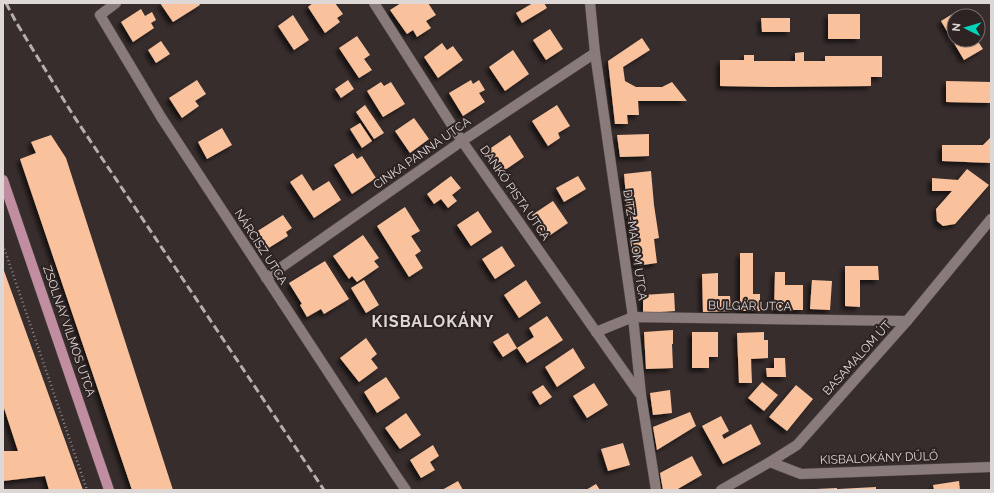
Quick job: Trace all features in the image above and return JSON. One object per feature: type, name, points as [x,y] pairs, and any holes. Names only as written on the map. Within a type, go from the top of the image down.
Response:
[{"type":"main road","name":"ZSOLNAY VILMOS UTCA","points":[[3,180],[109,490]]},
{"type":"street","name":"NÁRCISZ UTCA","points":[[116,3],[100,15],[161,117],[406,490]]},
{"type":"street","name":"DANKÓ PISTA UTCA","points":[[374,3],[462,141],[640,395]]},
{"type":"street","name":"DITZ-MALOM UTCA","points":[[590,3],[595,53],[632,317],[640,395],[656,490]]},
{"type":"street","name":"CINKA PANNA UTCA","points":[[266,278],[462,141],[595,53]]},
{"type":"street","name":"BASAMALOM ÚT","points":[[720,490],[797,445],[907,321],[991,219]]},
{"type":"street","name":"BULGÁR UTCA","points":[[596,332],[632,317],[907,321]]},
{"type":"street","name":"KISBALOKÁNY DŰLŐ","points":[[770,462],[801,474],[991,467]]},
{"type":"path","points":[[3,245],[87,490]]},
{"type":"building","points":[[160,3],[199,3],[200,5],[173,22]]},
{"type":"building","points":[[313,3],[335,3],[343,14],[337,18],[340,22],[325,33],[308,7]]},
{"type":"building","points":[[401,3],[428,3],[436,15],[426,21],[431,28],[417,37],[413,30],[407,34],[390,10]]},
{"type":"building","points":[[533,3],[544,3],[547,8],[522,23],[516,13]]},
{"type":"building","points":[[141,9],[145,16],[152,12],[156,20],[151,23],[154,28],[133,42],[121,22]]},
{"type":"building","points":[[828,14],[860,14],[860,39],[828,39]]},
{"type":"building","points":[[293,15],[309,40],[294,50],[278,26]]},
{"type":"building","points":[[761,18],[790,18],[790,32],[762,32]]},
{"type":"building","points":[[946,18],[946,29],[941,21]]},
{"type":"building","points":[[550,29],[563,49],[546,60],[533,40]]},
{"type":"building","points":[[357,36],[370,55],[364,59],[372,70],[359,78],[339,48]]},
{"type":"building","points":[[642,38],[650,50],[623,67],[625,81],[636,87],[662,87],[672,82],[687,101],[638,101],[639,115],[627,115],[628,124],[615,124],[608,61]]},
{"type":"building","points":[[161,41],[170,54],[156,63],[148,50]]},
{"type":"building","points":[[442,43],[447,50],[453,46],[463,60],[438,78],[424,57]]},
{"type":"building","points":[[957,48],[983,49],[964,60]]},
{"type":"building","points":[[513,50],[529,74],[505,91],[489,67]]},
{"type":"building","points":[[804,52],[804,61],[825,61],[825,56],[882,56],[882,77],[871,77],[871,86],[720,86],[720,60],[744,60],[744,55],[754,55],[754,61],[795,61],[795,53]]},
{"type":"building","points":[[197,80],[206,94],[195,101],[199,106],[182,118],[169,98]]},
{"type":"building","points":[[348,80],[354,89],[341,98],[335,89]]},
{"type":"building","points":[[471,80],[473,84],[479,80],[485,90],[479,93],[485,102],[463,116],[449,93]]},
{"type":"building","points":[[946,81],[991,82],[991,103],[946,102]]},
{"type":"building","points":[[381,82],[384,86],[391,82],[405,104],[383,117],[367,91]]},
{"type":"building","points":[[365,105],[384,133],[374,139],[356,112]]},
{"type":"building","points":[[557,105],[570,126],[558,133],[560,138],[548,146],[532,121]]},
{"type":"building","points":[[414,118],[429,139],[410,153],[395,131]]},
{"type":"building","points":[[360,123],[372,141],[362,148],[350,129]]},
{"type":"building","points":[[222,128],[232,145],[207,159],[198,142]]},
{"type":"building","points":[[649,134],[649,156],[620,157],[617,135]]},
{"type":"building","points":[[51,135],[66,158],[173,490],[132,490],[20,159],[36,153],[31,142]]},
{"type":"building","points":[[510,135],[524,157],[502,172],[488,150]]},
{"type":"building","points":[[991,137],[991,163],[942,161],[942,145],[983,145]]},
{"type":"building","points":[[353,153],[357,159],[362,156],[376,178],[352,194],[334,165]]},
{"type":"building","points":[[967,169],[989,185],[955,224],[943,226],[937,221],[936,209],[952,191],[932,191],[932,178],[958,180]]},
{"type":"building","points":[[651,171],[659,238],[654,239],[657,263],[635,266],[624,174]]},
{"type":"building","points":[[302,174],[313,191],[329,181],[341,200],[314,218],[290,182]]},
{"type":"building","points":[[451,176],[461,188],[452,195],[457,201],[448,208],[441,199],[434,204],[427,194]]},
{"type":"building","points":[[578,176],[586,189],[564,202],[556,188]]},
{"type":"building","points":[[553,201],[568,223],[546,238],[532,215]]},
{"type":"building","points":[[405,207],[420,231],[411,236],[421,251],[415,255],[423,268],[409,277],[377,226]]},
{"type":"building","points":[[478,211],[492,232],[471,246],[457,225]]},
{"type":"building","points":[[283,215],[292,228],[286,232],[288,236],[267,249],[256,232]]},
{"type":"building","points":[[363,235],[379,258],[374,261],[379,267],[357,282],[352,276],[349,279],[333,256]]},
{"type":"building","points":[[502,246],[515,266],[495,279],[482,259]]},
{"type":"building","points":[[740,253],[753,253],[753,294],[760,294],[760,311],[740,311]]},
{"type":"building","points":[[325,261],[349,299],[324,314],[321,309],[307,317],[300,305],[302,304],[289,283]]},
{"type":"building","points":[[845,266],[878,266],[879,280],[860,280],[860,307],[845,306]]},
{"type":"building","points":[[3,268],[83,490],[49,490],[45,476],[3,481],[3,451],[18,451],[3,405]]},
{"type":"building","points":[[775,272],[785,272],[785,285],[803,285],[803,310],[774,310]]},
{"type":"building","points":[[718,273],[718,296],[730,296],[731,311],[703,312],[702,274]]},
{"type":"building","points":[[364,280],[379,305],[366,313],[351,288]]},
{"type":"building","points":[[526,280],[541,303],[519,318],[504,295]]},
{"type":"building","points":[[812,280],[832,281],[830,310],[810,309]]},
{"type":"building","points":[[674,293],[675,311],[643,313],[643,295]]},
{"type":"building","points":[[547,316],[563,340],[527,363],[517,348],[534,337],[529,328]]},
{"type":"building","points":[[673,330],[673,368],[646,369],[644,332]]},
{"type":"building","points":[[692,332],[718,332],[718,357],[709,357],[709,368],[692,368]]},
{"type":"building","points":[[764,332],[764,340],[768,340],[768,358],[751,359],[752,383],[739,383],[737,333]]},
{"type":"building","points":[[508,333],[517,348],[503,357],[493,342]]},
{"type":"building","points":[[366,338],[377,354],[371,359],[378,368],[359,382],[340,358]]},
{"type":"building","points":[[573,348],[585,368],[557,387],[545,367]]},
{"type":"building","points":[[774,358],[785,358],[786,377],[767,377],[766,368],[774,368]]},
{"type":"building","points":[[386,377],[400,398],[377,413],[364,392]]},
{"type":"building","points":[[762,382],[778,395],[764,411],[748,398]]},
{"type":"building","points":[[594,383],[608,405],[587,418],[573,396]]},
{"type":"building","points":[[543,385],[552,397],[540,405],[532,392]]},
{"type":"building","points":[[796,385],[813,399],[787,431],[769,417]]},
{"type":"building","points":[[670,390],[672,413],[653,415],[650,393]]},
{"type":"building","points":[[690,412],[696,426],[657,450],[653,427]]},
{"type":"building","points":[[406,413],[421,435],[400,449],[385,428]]},
{"type":"building","points":[[721,416],[729,431],[722,435],[724,439],[751,424],[761,444],[723,464],[702,426]]},
{"type":"building","points":[[623,443],[630,465],[608,471],[601,449]]},
{"type":"building","points":[[433,445],[439,456],[430,462],[435,470],[421,478],[410,460]]},
{"type":"building","points":[[692,456],[702,475],[676,490],[663,490],[660,473]]},
{"type":"building","points":[[458,481],[463,490],[442,490]]},
{"type":"building","points":[[959,481],[960,490],[934,490],[933,485]]},
{"type":"building","points":[[596,484],[600,490],[586,490]]},
{"type":"building","points":[[876,487],[876,490],[838,490],[838,489]]},
{"type":"building","points":[[837,488],[837,490],[816,490],[816,489]]},
{"type":"railway","points":[[6,3],[73,115],[324,490]]},
{"type":"district","name":"KISBALOKÁNY","points":[[433,321]]}]
